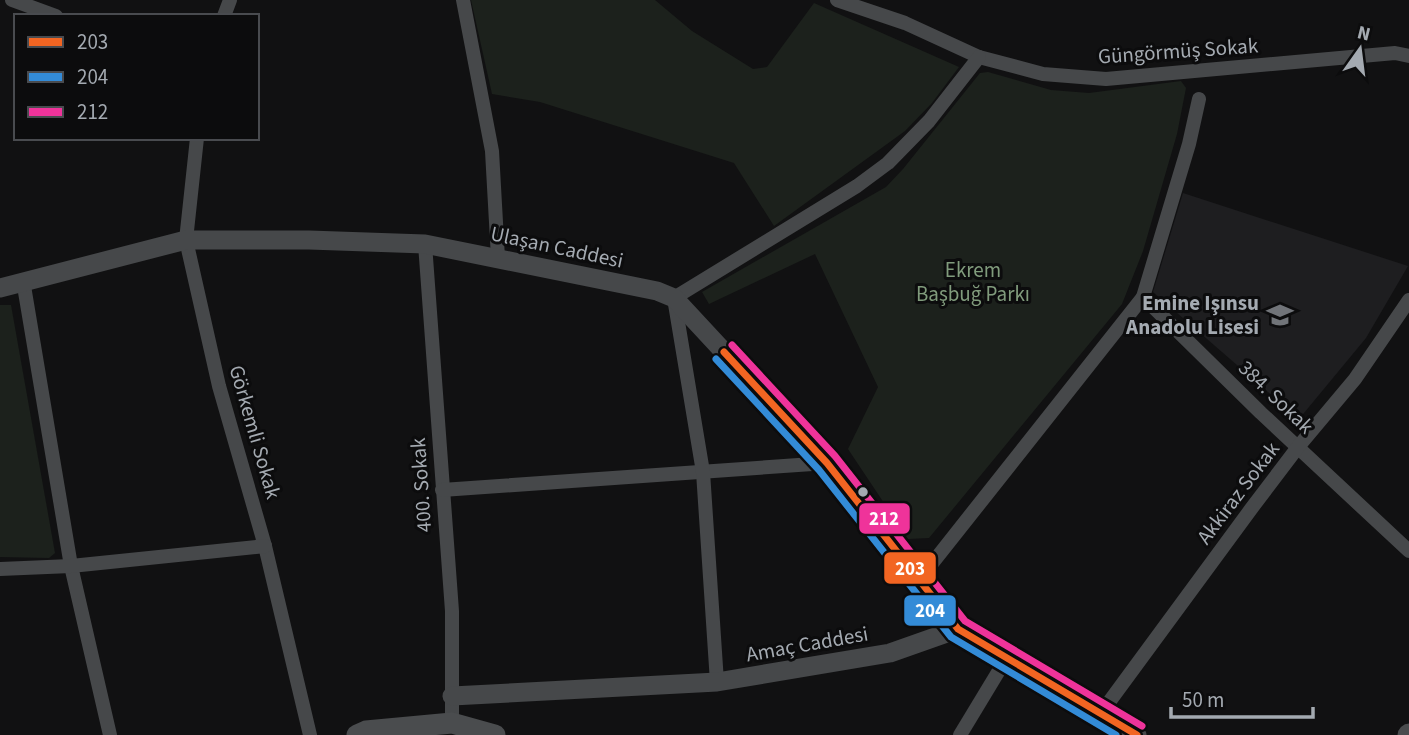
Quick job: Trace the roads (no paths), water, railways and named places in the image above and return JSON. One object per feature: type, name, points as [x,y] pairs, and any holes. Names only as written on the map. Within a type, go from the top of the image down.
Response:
[{"type":"main road","points":[[363,734],[452,723],[495,735]]},
{"type":"street","points":[[12,0],[50,14]]},
{"type":"street","points":[[463,0],[492,151],[498,258]]},
{"type":"street","name":"Güngörmüş Sokak","points":[[837,0],[905,23],[979,57],[1043,74],[1107,79],[1395,53],[1409,56]]},
{"type":"street","points":[[717,682],[703,472],[674,298],[857,186],[888,163],[929,121],[979,57]]},
{"type":"street","points":[[919,580],[1143,297],[1189,144],[1199,99]]},
{"type":"street","name":"Görkemli Sokak","points":[[197,140],[186,240],[219,386],[265,546],[310,735]]},
{"type":"street","name":"Ulaşan Caddesi","points":[[0,288],[186,240],[309,240],[425,244],[657,291],[674,298],[827,463],[958,629]]},
{"type":"street","name":"400. Sokak","points":[[425,244],[452,611],[452,723]]},
{"type":"street","points":[[23,281],[71,566],[110,735]]},
{"type":"street","name":"384. Sokak","points":[[1143,297],[1409,551]]},
{"type":"street","name":"Akkiraz Sokak","points":[[1101,713],[1298,447],[1355,379],[1409,300]]},
{"type":"street","points":[[442,490],[827,463]]},
{"type":"street","points":[[0,569],[71,566],[265,546]]},
{"type":"street","points":[[958,629],[1137,735]]},
{"type":"street","name":"Amaç Caddesi","points":[[452,696],[717,682],[890,653],[958,629]]},
{"type":"street","points":[[960,735],[1006,659]]},
{"type":"place","name":"Emine Işınsu Anadolu Lisesi","points":[[1280,315]]},
{"type":"park label","name":"Ekrem Başbuğ Parkı","points":[[973,282]]}]
